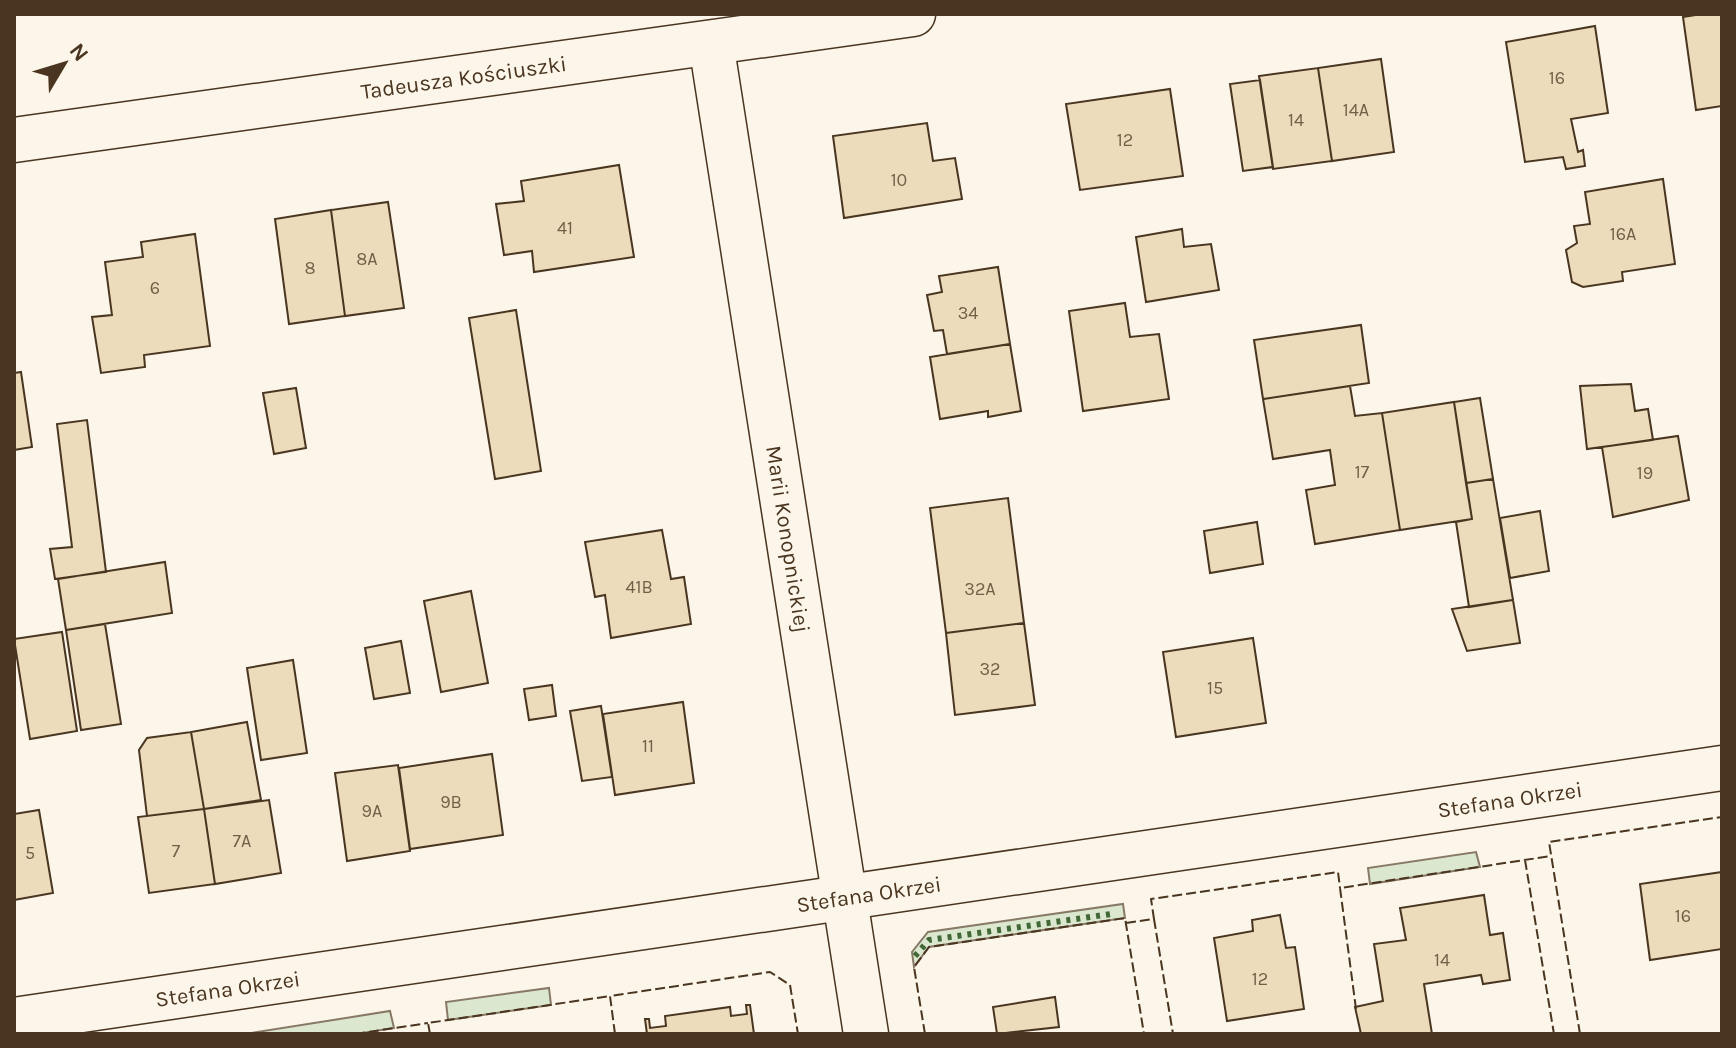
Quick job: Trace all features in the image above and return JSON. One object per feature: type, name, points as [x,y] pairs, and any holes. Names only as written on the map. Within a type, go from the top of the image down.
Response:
[{"type":"street","name":"Tadeusza Kościuszki","points":[[14,140],[913,14]]},
{"type":"street","name":"Marii Konopnickiej","points":[[711,43],[866,1034]]},
{"type":"street","name":"Stefana Okrzei","points":[[16,1025],[844,897],[1722,768]]},
{"type":"green space","points":[[1476,852],[1480,867],[1370,884],[1368,868]]},
{"type":"green space","points":[[1123,904],[1125,918],[929,947],[914,967],[912,952],[928,932]]},
{"type":"green space","points":[[549,988],[551,1005],[448,1020],[446,1002]]},
{"type":"green space","points":[[390,1011],[394,1028],[356,1034],[245,1034]]},
{"type":"building","points":[[1722,14],[1722,106],[1696,110],[1683,17]]},
{"type":"building","points":[[1595,26],[1608,113],[1571,119],[1578,152],[1583,150],[1585,166],[1566,169],[1563,157],[1525,162],[1506,42]]},
{"type":"building","points":[[1381,59],[1394,152],[1332,161],[1318,68]]},
{"type":"building","points":[[1318,68],[1332,161],[1273,169],[1259,76]]},
{"type":"building","points":[[1260,80],[1273,167],[1243,171],[1230,84]]},
{"type":"building","points":[[1170,89],[1183,176],[1080,190],[1066,104]]},
{"type":"building","points":[[927,123],[933,161],[955,158],[962,199],[844,218],[833,136]]},
{"type":"building","points":[[619,165],[634,257],[534,272],[532,251],[504,255],[496,204],[524,201],[521,181]]},
{"type":"building","points":[[1663,179],[1675,264],[1622,272],[1623,281],[1583,287],[1572,282],[1566,250],[1577,243],[1574,226],[1590,224],[1585,192]]},
{"type":"building","points":[[388,202],[404,308],[345,316],[331,210]]},
{"type":"building","points":[[331,210],[345,316],[289,324],[275,219]]},
{"type":"building","points":[[1182,229],[1184,247],[1211,244],[1219,290],[1146,302],[1136,237]]},
{"type":"building","points":[[195,234],[210,346],[144,355],[145,367],[101,373],[92,317],[112,315],[105,262],[143,257],[141,242]]},
{"type":"building","points":[[998,267],[1010,344],[947,354],[943,330],[934,331],[927,295],[942,292],[939,276]]},
{"type":"building","points":[[1125,303],[1130,337],[1159,334],[1169,399],[1083,411],[1069,311]]},
{"type":"building","points":[[516,310],[541,471],[495,479],[469,318]]},
{"type":"building","points":[[1361,325],[1369,383],[1263,399],[1254,340]]},
{"type":"building","points":[[1010,344],[1021,411],[988,417],[988,411],[940,419],[930,357]]},
{"type":"building","points":[[21,372],[32,447],[14,450],[14,373]]},
{"type":"building","points":[[1631,384],[1635,411],[1648,409],[1653,440],[1587,449],[1580,386]]},
{"type":"building","points":[[1350,386],[1355,416],[1382,413],[1400,530],[1315,544],[1306,490],[1335,485],[1330,450],[1273,459],[1263,399]]},
{"type":"building","points":[[296,388],[306,448],[274,454],[263,393]]},
{"type":"building","points":[[1480,398],[1493,479],[1466,483],[1454,402]]},
{"type":"building","points":[[1454,402],[1472,519],[1400,530],[1382,413]]},
{"type":"building","points":[[87,420],[106,572],[55,579],[50,549],[72,547],[57,424]]},
{"type":"building","points":[[1678,436],[1689,500],[1613,517],[1602,447]]},
{"type":"building","points":[[1493,479],[1513,600],[1469,607],[1456,522],[1472,519],[1466,483]]},
{"type":"building","points":[[1008,498],[1024,623],[946,633],[930,508]]},
{"type":"building","points":[[1540,511],[1549,571],[1510,578],[1500,518]]},
{"type":"building","points":[[1257,522],[1263,564],[1210,573],[1204,531]]},
{"type":"building","points":[[662,530],[671,579],[684,577],[691,624],[611,638],[605,595],[595,597],[585,542]]},
{"type":"building","points":[[165,562],[172,613],[66,630],[58,579]]},
{"type":"building","points":[[471,591],[488,683],[441,692],[424,601]]},
{"type":"building","points":[[1513,600],[1520,643],[1467,651],[1452,609]]},
{"type":"building","points":[[1024,623],[1035,705],[955,715],[946,633]]},
{"type":"building","points":[[105,624],[121,724],[81,730],[66,630]]},
{"type":"building","points":[[62,632],[77,731],[30,739],[14,639]]},
{"type":"building","points":[[1253,638],[1266,723],[1176,737],[1163,652]]},
{"type":"building","points":[[401,641],[410,693],[374,699],[365,648]]},
{"type":"building","points":[[293,660],[307,753],[261,760],[247,668]]},
{"type":"building","points":[[552,685],[556,716],[529,720],[524,689]]},
{"type":"building","points":[[683,702],[694,783],[615,795],[603,714]]},
{"type":"building","points":[[601,706],[612,777],[582,781],[570,711]]},
{"type":"building","points":[[247,722],[261,800],[204,809],[191,732]]},
{"type":"building","points":[[191,732],[204,809],[147,816],[139,750],[147,738]]},
{"type":"building","points":[[492,754],[503,835],[410,849],[399,768]]},
{"type":"building","points":[[398,765],[410,851],[347,861],[335,773]]},
{"type":"building","points":[[269,800],[281,873],[215,884],[204,809]]},
{"type":"building","points":[[204,809],[215,884],[149,893],[138,817]]},
{"type":"building","points":[[39,810],[53,893],[14,900],[14,814]]},
{"type":"building","points":[[1722,872],[1722,949],[1650,960],[1640,884]]},
{"type":"building","points":[[1484,895],[1490,935],[1503,933],[1510,980],[1483,984],[1481,975],[1424,984],[1432,1034],[1361,1034],[1355,1007],[1383,1001],[1374,944],[1406,940],[1400,908]]},
{"type":"building","points":[[1280,915],[1286,948],[1295,947],[1304,1009],[1227,1021],[1214,938],[1253,931],[1252,920]]},
{"type":"building","points":[[1055,997],[1059,1027],[997,1034],[993,1007]]},
{"type":"building","points":[[746,1005],[750,1005],[754,1034],[647,1034],[645,1019],[649,1019],[650,1028],[666,1026],[665,1016],[730,1007],[731,1016],[747,1014]]},
{"type":"hedge","points":[[915,956],[929,940],[1111,914]]},
{"type":"fence","points":[[1580,1034],[1549,842],[1722,817]]},
{"type":"fence","points":[[1356,1009],[1340,888],[1551,856]]},
{"type":"fence","points":[[1525,860],[1554,1034]]},
{"type":"fence","points":[[1126,923],[1154,919],[1151,899],[1338,872],[1340,888]]},
{"type":"fence","points":[[925,1034],[914,967],[929,947],[1125,918],[1144,1034]]},
{"type":"fence","points":[[1154,919],[1173,1034]]},
{"type":"fence","points":[[615,1034],[610,996],[770,972],[790,985],[798,1034]]},
{"type":"fence","points":[[430,1034],[428,1023],[610,996]]},
{"type":"fence","points":[[355,1034],[428,1023]]}]
